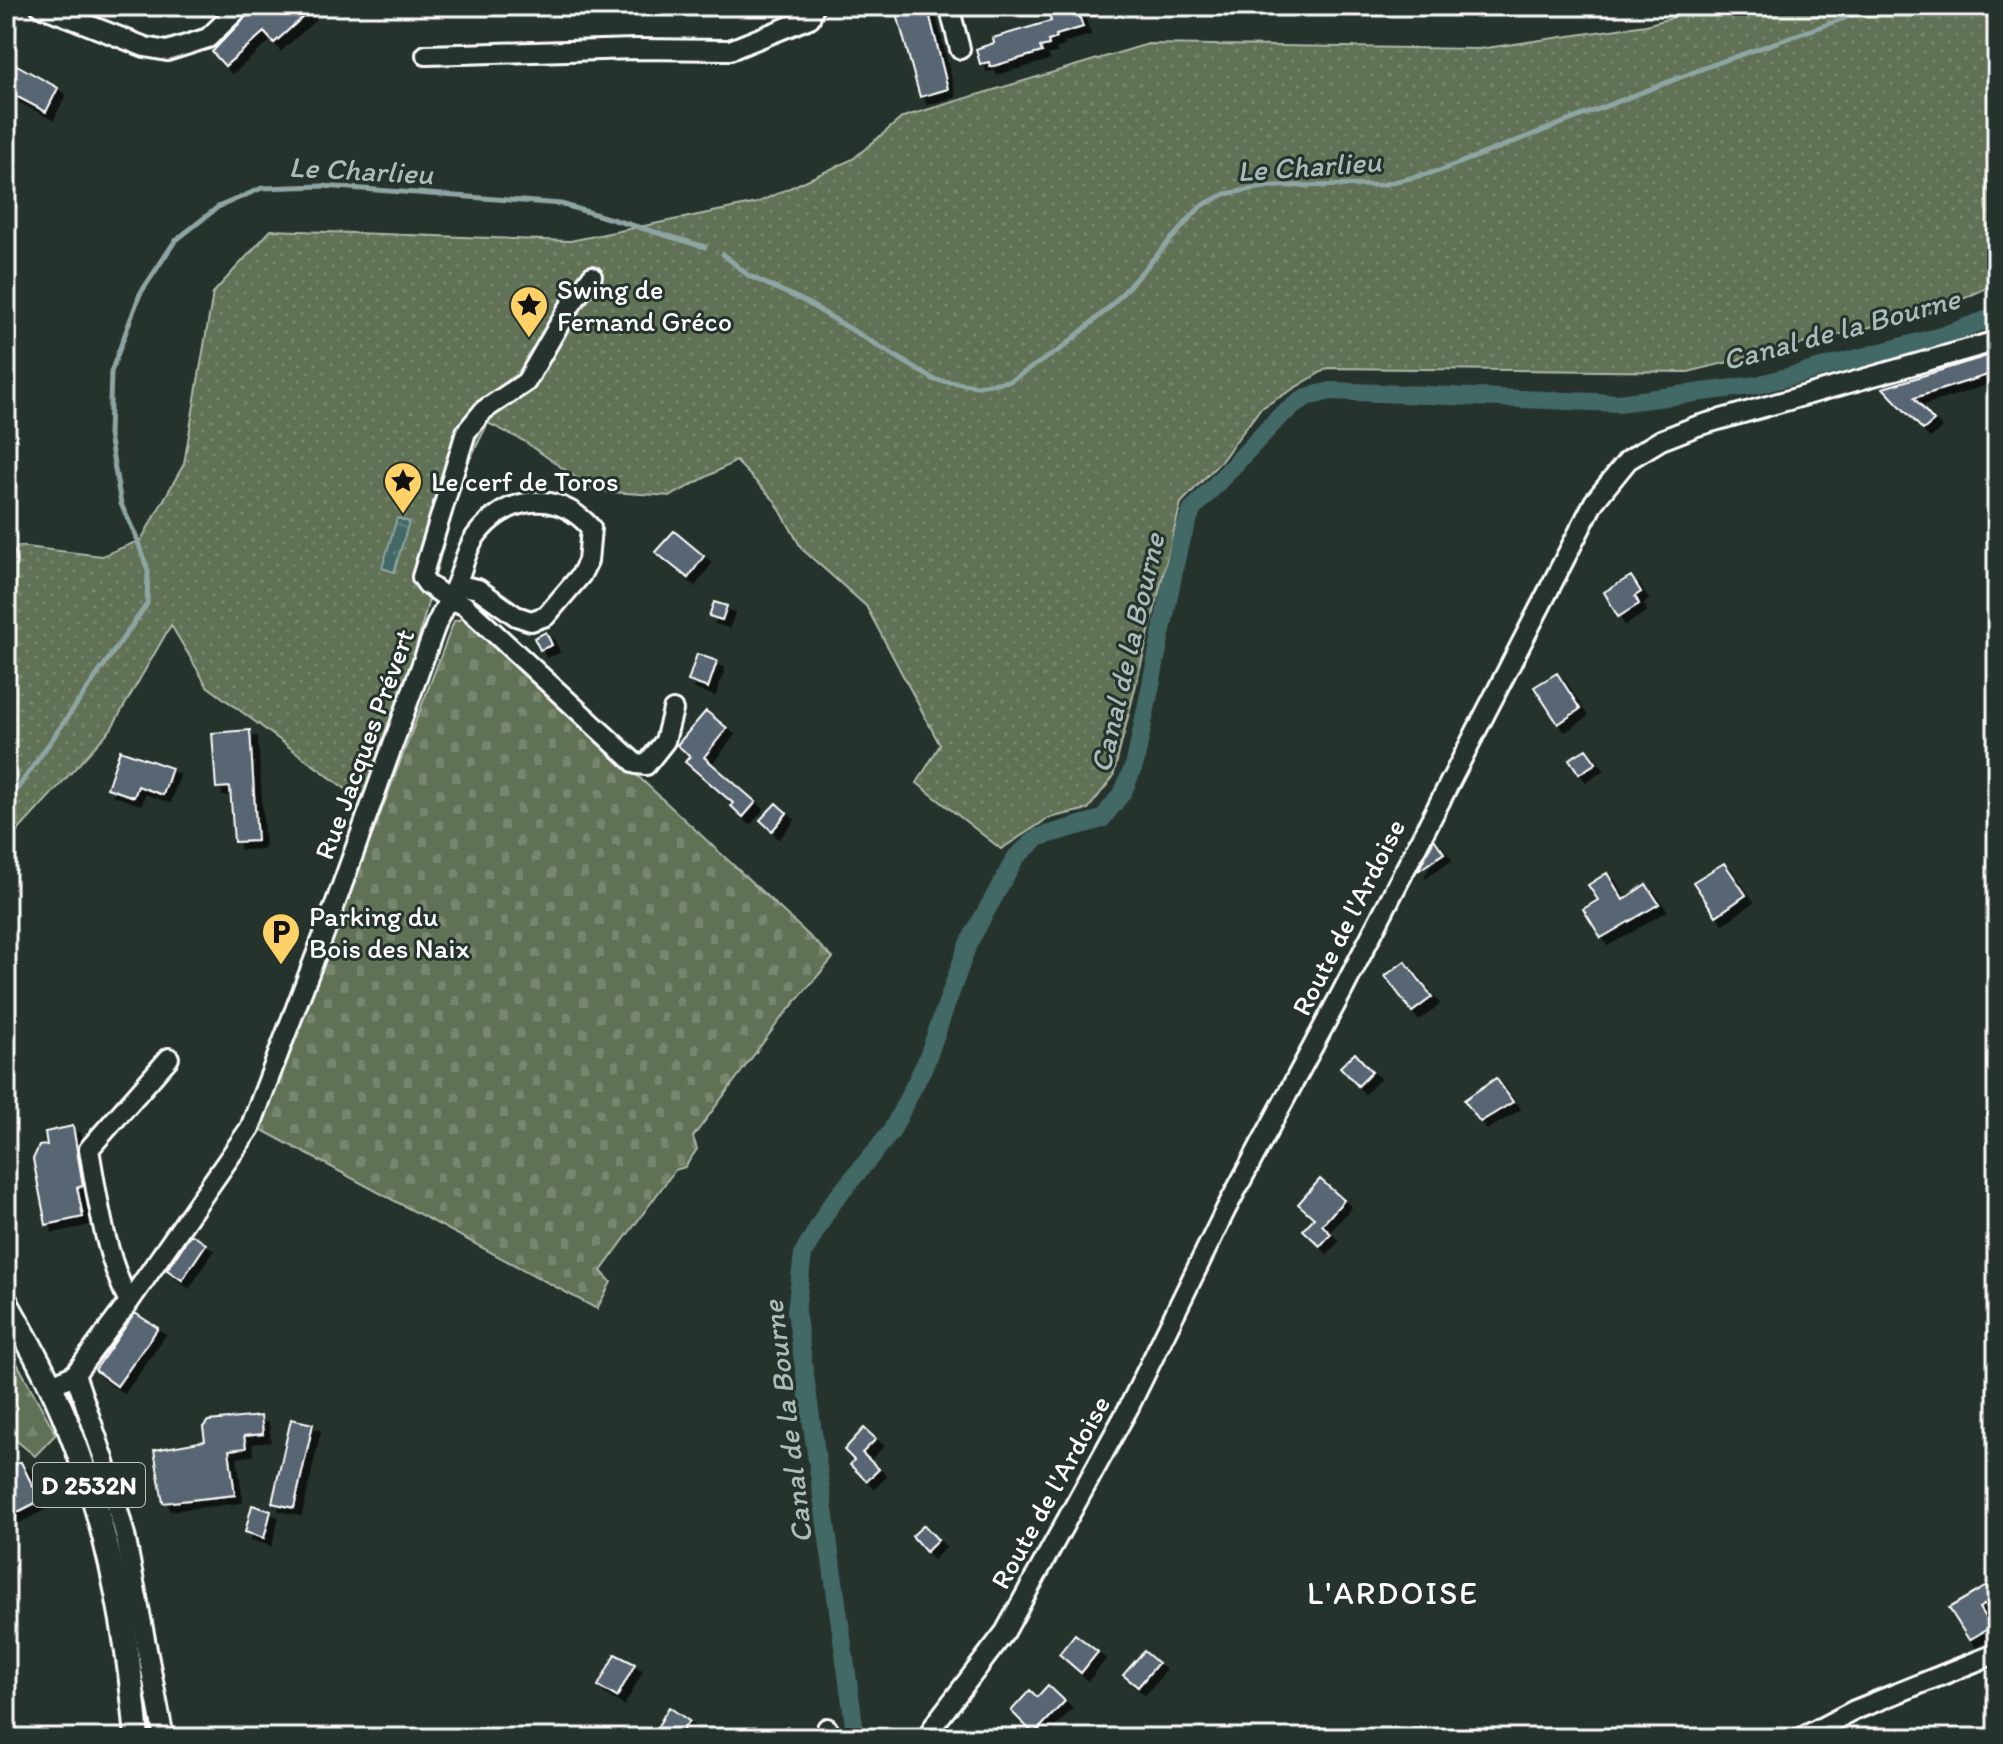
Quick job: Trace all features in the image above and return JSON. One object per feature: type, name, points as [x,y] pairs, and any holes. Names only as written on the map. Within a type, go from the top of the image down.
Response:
[{"type":"main road","name":"D 2532N","points":[[6,1302],[70,1429],[100,1523],[120,1614],[137,1738]]},
{"type":"street","points":[[51,8],[145,47],[167,51],[208,38],[241,6]]},
{"type":"street","points":[[426,55],[635,49],[730,50],[810,18],[814,6]]},
{"type":"street","points":[[949,6],[960,49]]},
{"type":"street","points":[[592,276],[568,309],[526,382],[484,410],[466,432],[422,577],[427,584],[453,592],[636,764],[646,765],[665,741],[673,710]]},
{"type":"street","name":"Route de l'Ardoise","points":[[927,1738],[1005,1632],[1129,1407],[1226,1209],[1342,992],[1594,502],[1628,460],[1661,440],[1697,426],[1997,341]]},
{"type":"street","name":"Rue Jacques Prévert","points":[[51,1386],[75,1374],[250,1128],[436,625],[474,538],[496,515],[519,503],[563,505],[579,515],[591,528],[588,561],[581,575],[546,616],[531,621],[516,616],[478,589],[453,592]]},
{"type":"street","points":[[129,1302],[117,1279],[101,1219],[89,1149],[169,1058]]},
{"type":"street","points":[[75,1374],[104,1459],[125,1535],[164,1738]]},
{"type":"street","points":[[1801,1738],[1855,1710],[1997,1653]]},
{"type":"green space","points":[[1714,6],[1997,6],[1997,283],[1939,310],[1688,372],[1328,368],[1260,409],[1222,460],[1181,503],[1113,777],[1088,809],[1049,818],[1001,849],[917,783],[940,745],[866,606],[802,549],[775,501],[736,461],[671,496],[595,491],[524,441],[488,423],[462,475],[409,674],[366,804],[207,686],[171,625],[111,729],[6,844],[6,570],[18,546],[102,556],[141,540],[184,464],[213,293],[271,230],[570,241],[757,203],[853,159],[903,117],[1148,44],[1479,49],[1646,25]]},
{"type":"green space","points":[[467,617],[833,958],[779,1021],[693,1137],[697,1149],[685,1167],[675,1170],[601,1271],[611,1282],[597,1309],[260,1129],[454,621]]},
{"type":"green space","points":[[6,1343],[56,1434],[35,1456],[6,1432]]},
{"type":"water","points":[[397,518],[409,522],[394,572],[382,568]]},
{"type":"building","points":[[256,6],[315,6],[274,43],[264,32],[225,66],[212,52]]},
{"type":"building","points":[[919,6],[921,11],[928,9],[948,89],[920,97],[898,18],[902,16],[900,8]]},
{"type":"building","points":[[1076,6],[1083,27],[1056,35],[1057,38],[1048,41],[1049,45],[1040,47],[1042,52],[990,67],[989,62],[980,64],[976,49],[994,43],[993,38],[1051,21],[1048,10]]},
{"type":"building","points":[[15,64],[58,88],[46,112],[12,94],[15,88],[6,81]]},
{"type":"building","points":[[1997,353],[1997,372],[1914,398],[1934,421],[1923,430],[1883,388]]},
{"type":"building","points":[[674,531],[704,556],[688,578],[655,552]]},
{"type":"building","points":[[1631,576],[1641,592],[1635,596],[1639,604],[1618,617],[1604,592]]},
{"type":"building","points":[[714,602],[727,606],[722,620],[709,616]]},
{"type":"building","points":[[546,632],[552,645],[540,650],[534,638]]},
{"type":"building","points":[[697,654],[717,661],[708,688],[688,681]]},
{"type":"building","points":[[1557,673],[1580,709],[1558,724],[1534,687]]},
{"type":"building","points":[[706,711],[727,728],[704,757],[756,802],[743,817],[731,806],[733,803],[685,762],[690,756],[677,745]]},
{"type":"building","points":[[250,730],[257,841],[234,842],[230,787],[216,788],[212,733]]},
{"type":"building","points":[[1586,749],[1596,763],[1579,774],[1569,759]]},
{"type":"building","points":[[120,750],[172,768],[163,795],[138,786],[134,797],[107,788]]},
{"type":"building","points":[[776,803],[787,813],[772,831],[760,820]]},
{"type":"building","points":[[1434,839],[1444,853],[1418,871]]},
{"type":"building","points":[[1724,863],[1746,895],[1716,916],[1693,882]]},
{"type":"building","points":[[1607,873],[1623,900],[1646,884],[1659,904],[1601,938],[1583,909],[1598,900],[1588,885]]},
{"type":"building","points":[[1405,961],[1432,997],[1412,1012],[1385,976]]},
{"type":"building","points":[[1355,1053],[1372,1072],[1358,1086],[1340,1067]]},
{"type":"building","points":[[1496,1078],[1513,1102],[1480,1122],[1464,1100]]},
{"type":"building","points":[[73,1126],[83,1186],[77,1187],[83,1217],[46,1225],[33,1159],[39,1146],[47,1145],[45,1132]]},
{"type":"building","points":[[1320,1179],[1344,1200],[1322,1225],[1331,1234],[1320,1246],[1303,1230],[1314,1218],[1298,1204]]},
{"type":"building","points":[[191,1234],[206,1244],[182,1280],[167,1270]]},
{"type":"building","points":[[135,1313],[158,1328],[117,1386],[95,1370]]},
{"type":"building","points":[[261,1416],[263,1434],[244,1436],[246,1448],[229,1450],[235,1495],[163,1503],[154,1450],[205,1441],[203,1427],[208,1421]]},
{"type":"building","points":[[291,1419],[313,1424],[294,1508],[272,1503]]},
{"type":"building","points":[[864,1428],[876,1439],[862,1453],[879,1469],[867,1481],[850,1465],[854,1460],[844,1450]]},
{"type":"building","points":[[21,1462],[33,1487],[52,1478],[59,1491],[6,1518],[6,1468]]},
{"type":"building","points":[[252,1505],[271,1511],[264,1538],[245,1532]]},
{"type":"building","points":[[924,1525],[938,1540],[926,1552],[912,1536]]},
{"type":"building","points":[[1990,1584],[1997,1596],[1979,1608],[1991,1627],[1969,1640],[1949,1608]]},
{"type":"building","points":[[1075,1634],[1098,1652],[1081,1673],[1059,1654]]},
{"type":"building","points":[[1144,1651],[1158,1663],[1138,1687],[1123,1675]]},
{"type":"building","points":[[615,1654],[635,1664],[617,1697],[598,1686]]},
{"type":"building","points":[[1048,1685],[1065,1701],[1034,1734],[1011,1711],[1030,1690],[1037,1697]]},
{"type":"building","points":[[669,1707],[689,1721],[677,1738],[651,1738]]},
{"type":"waterway","name":"Le Charlieu","points":[[723,254],[749,276],[804,301],[935,380],[977,386],[1010,381],[1061,349],[1111,306],[1201,206],[1225,194],[1270,186],[1381,185],[1439,171],[1712,65],[1879,6]]},
{"type":"waterway","name":"Le Charlieu","points":[[6,805],[147,604],[148,571],[121,504],[109,435],[111,372],[140,294],[175,241],[218,207],[262,188],[323,186],[561,204],[705,247]]},
{"type":"waterway","name":"Canal de la Bourne","points":[[856,1738],[796,1311],[803,1254],[830,1206],[891,1132],[926,1062],[968,944],[1016,857],[1039,837],[1102,819],[1123,792],[1135,763],[1179,546],[1192,510],[1280,416],[1306,397],[1331,391],[1618,403],[1757,385],[1938,337],[1997,316]]},
{"type":"place","name":"Swing de Fernand Gréco","points":[[529,339]]},
{"type":"place","name":"Le cerf de Toros","points":[[403,515]]},
{"type":"place","name":"Parking du Bois des Naix","points":[[281,966]]},
{"type":"district","name":"L'ARDOISE","points":[[1393,1593]]}]
